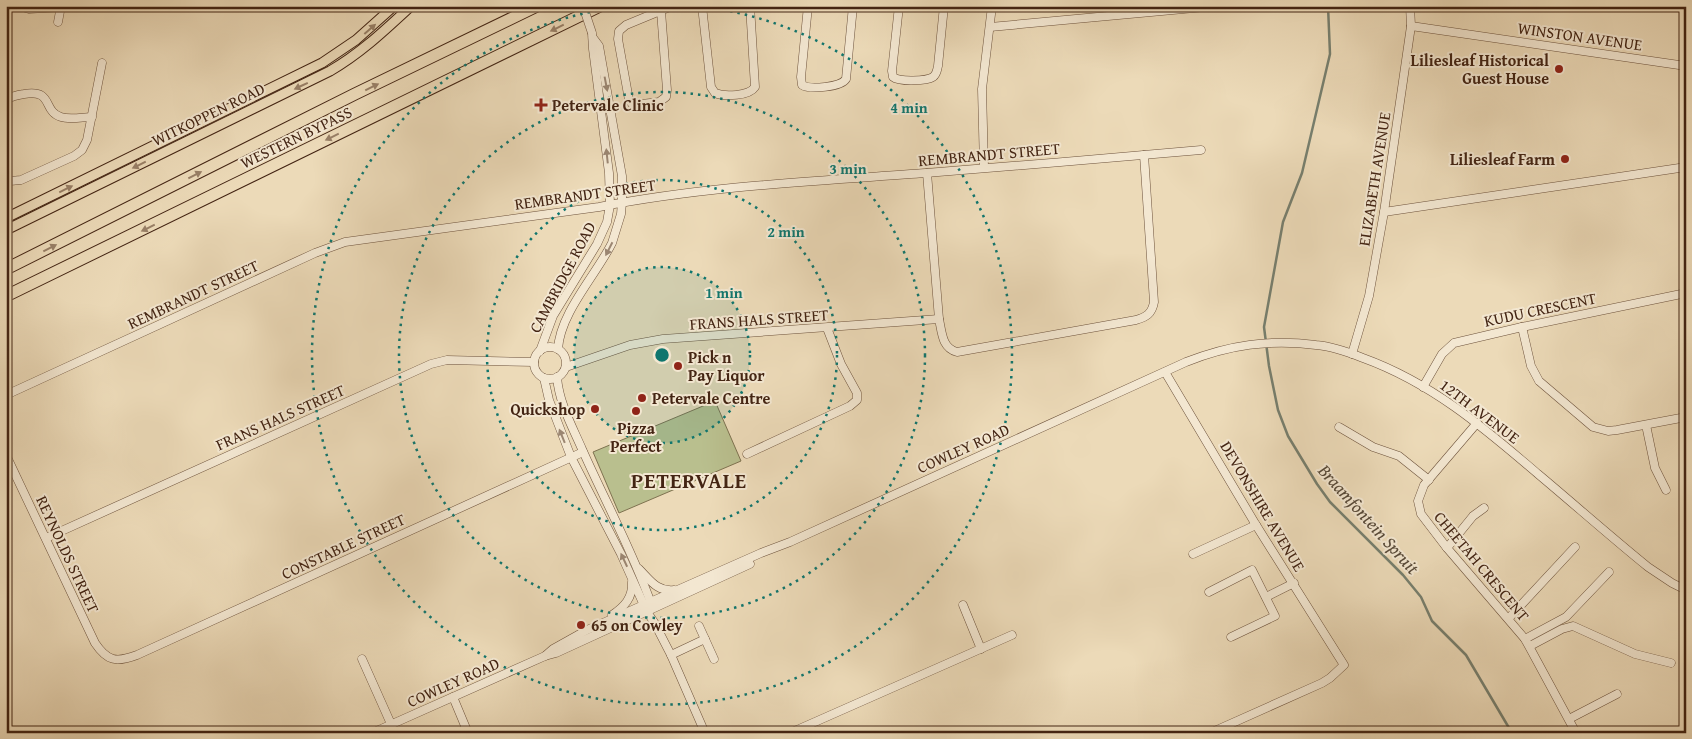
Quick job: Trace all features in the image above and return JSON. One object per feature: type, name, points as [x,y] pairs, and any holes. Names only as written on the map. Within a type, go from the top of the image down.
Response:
[{"type":"highway","name":"WESTERN BYPASS","points":[[6,269],[536,6]]},
{"type":"highway","name":"WESTERN BYPASS","points":[[6,296],[600,6]]},
{"type":"main road","name":"WITKOPPEN ROAD","points":[[6,218],[322,62],[356,40],[394,6]]},
{"type":"main road","name":"WITKOPPEN ROAD","points":[[6,230],[330,72],[367,46],[411,6]]},
{"type":"street","points":[[19,6],[28,9],[61,7],[58,22]]},
{"type":"street","name":"CAMBRIDGE ROAD","points":[[558,349],[566,319],[612,244],[617,230],[622,202],[622,176],[599,46],[583,6]]},
{"type":"street","points":[[661,11],[667,94],[664,100],[659,102],[633,105],[629,100],[618,35],[626,25],[672,6]]},
{"type":"street","points":[[702,6],[711,87],[715,93],[723,95],[748,92],[756,87],[750,6]]},
{"type":"street","points":[[808,6],[801,82],[802,85],[808,88],[841,84],[846,79],[852,6]]},
{"type":"street","points":[[898,6],[892,71],[893,77],[899,81],[928,79],[936,74],[944,6]]},
{"type":"street","points":[[984,167],[982,89],[992,6]]},
{"type":"street","points":[[990,26],[1216,6]]},
{"type":"street","name":"ELIZABETH AVENUE","points":[[1352,354],[1369,296],[1384,212],[1411,26],[1410,6]]},
{"type":"street","name":"WINSTON AVENUE","points":[[1411,26],[1686,66]]},
{"type":"street","name":"CAMBRIDGE ROAD","points":[[540,351],[553,316],[604,231],[610,204],[609,173],[592,49],[593,35]]},
{"type":"street","points":[[6,178],[10,182],[21,180],[78,153],[87,140],[102,63]]},
{"type":"street","points":[[6,100],[13,96],[36,93],[43,96],[53,112],[60,117],[92,117]]},
{"type":"street","name":"REMBRANDT STREET","points":[[6,395],[331,246],[755,184],[927,173],[1201,150]]},
{"type":"street","points":[[927,173],[942,338],[948,348],[957,352],[1136,320],[1150,313],[1154,302],[1144,155]]},
{"type":"street","points":[[1384,212],[1686,167]]},
{"type":"street","name":"KUDU CRESCENT","points":[[1423,387],[1442,354],[1454,343],[1686,292]]},
{"type":"street","name":"FRANS HALS STREET","points":[[566,363],[584,362],[650,341],[939,320]]},
{"type":"street","points":[[1522,327],[1532,366],[1539,382],[1593,426],[1608,430],[1686,417]]},
{"type":"street","points":[[747,454],[842,410],[857,400],[857,393],[841,364],[827,328]]},
{"type":"street","name":"12TH AVENUE","points":[[1165,372],[1207,354],[1258,343],[1316,344],[1352,354],[1389,368],[1446,400],[1477,423],[1641,561],[1672,583],[1686,590]]},
{"type":"street","points":[[544,378],[557,378],[562,373],[566,363],[563,353],[558,349],[549,347],[540,351],[534,362],[536,371],[544,378],[549,400],[571,457],[632,579],[649,607]]},
{"type":"street","name":"FRANS HALS STREET","points":[[46,538],[430,364],[447,360],[534,362]]},
{"type":"street","name":"DEVONSHIRE AVENUE","points":[[1165,372],[1256,525],[1344,665],[1330,678],[1210,733]]},
{"type":"street","name":"COWLEY ROAD","points":[[372,733],[545,656],[556,653],[684,588],[761,553],[773,550],[1165,372]]},
{"type":"street","points":[[557,378],[561,399],[636,565],[654,622],[671,655],[705,733]]},
{"type":"street","name":"CHEETAH CRESCENT","points":[[1477,423],[1420,493],[1419,508],[1425,521],[1530,646],[1576,733]]},
{"type":"street","points":[[1646,425],[1655,468],[1666,490]]},
{"type":"street","points":[[1339,427],[1373,447],[1400,456],[1429,480]]},
{"type":"street","name":"CONSTABLE STREET","points":[[113,659],[137,655],[584,452]]},
{"type":"street","name":"REYNOLDS STREET","points":[[6,455],[95,643],[101,651],[113,659]]},
{"type":"street","points":[[1447,548],[1473,516],[1484,508]]},
{"type":"street","points":[[1193,554],[1256,525]]},
{"type":"street","points":[[1508,618],[1575,547]]},
{"type":"street","name":"COWLEY ROAD","points":[[545,656],[553,649],[587,630],[649,607],[764,557],[773,550]]},
{"type":"street","points":[[636,565],[661,589],[673,590],[684,588]]},
{"type":"street","points":[[1209,592],[1252,570],[1266,597],[1275,616],[1231,637]]},
{"type":"street","points":[[1525,639],[1566,617],[1609,572]]},
{"type":"street","points":[[587,630],[616,612],[627,602],[632,591],[632,579]]},
{"type":"street","points":[[1266,597],[1294,583]]},
{"type":"street","points":[[963,605],[981,649]]},
{"type":"street","points":[[699,626],[714,659]]},
{"type":"street","points":[[1530,646],[1562,629],[1573,626],[1635,654],[1671,663]]},
{"type":"street","points":[[790,733],[1012,635]]},
{"type":"street","points":[[671,655],[705,640]]},
{"type":"street","points":[[362,659],[391,724]]},
{"type":"street","points":[[1569,719],[1617,694]]},
{"type":"street","points":[[453,697],[468,733]]},
{"type":"green space","points":[[715,401],[741,461],[619,513],[593,452]]},
{"type":"waterway","name":"Braamfontein Spruit","points":[[1328,6],[1330,54],[1302,173],[1283,222],[1264,327],[1269,366],[1278,410],[1288,436],[1330,502],[1403,575],[1421,597],[1432,621],[1466,655],[1512,733]]},
{"type":"place","name":"Liliesleaf Historical Guest House","points":[[1559,69]]},
{"type":"place","name":"Petervale Clinic","points":[[541,105]]},
{"type":"place","name":"Liliesleaf Farm","points":[[1565,159]]},
{"type":"place","name":"Pick n Pay Liquor","points":[[678,366]]},
{"type":"place","name":"Petervale Centre","points":[[642,398]]},
{"type":"place","name":"Quickshop","points":[[595,409]]},
{"type":"place","name":"Pizza Perfect","points":[[636,411]]},
{"type":"place","name":"65 on Cowley","points":[[581,625]]},
{"type":"district","name":"PETERVALE","points":[[689,480]]}]
